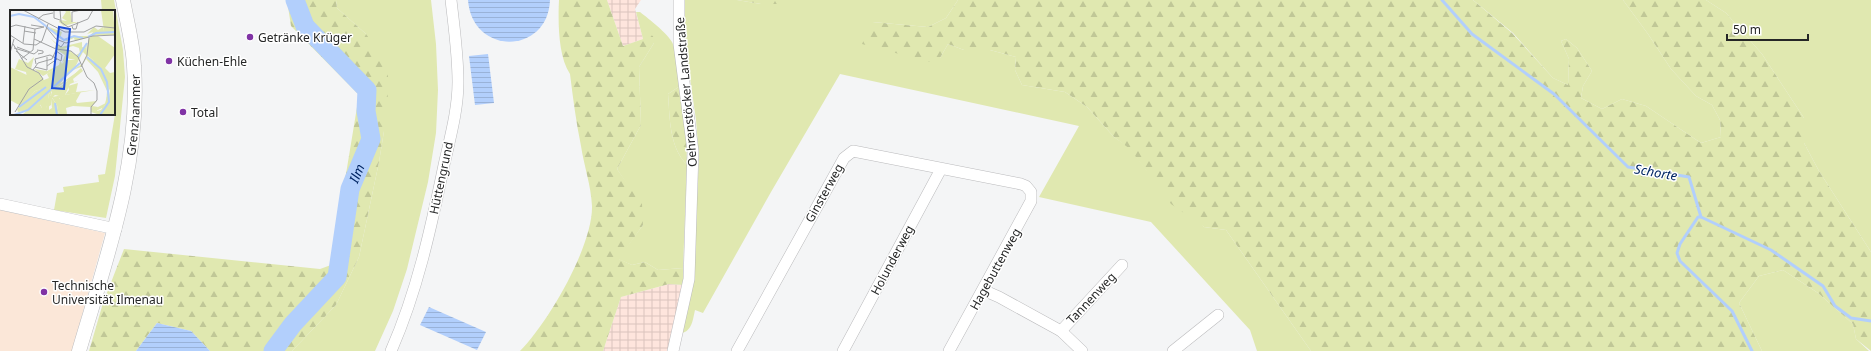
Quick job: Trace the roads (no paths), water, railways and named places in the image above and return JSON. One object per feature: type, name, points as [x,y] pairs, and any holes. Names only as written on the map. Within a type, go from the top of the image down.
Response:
[{"type":"main road","name":"Grenzhammer","points":[[79,351],[116,230],[128,163],[134,102],[134,66],[123,0]]},
{"type":"street","name":"Hüttengrund","points":[[390,351],[400,330],[422,261],[456,108],[458,82],[451,0]]},
{"type":"street","name":"Oehrenstöcker Landstraße","points":[[673,351],[689,279],[693,151],[679,44],[679,0]]},
{"type":"street","name":"Ginsterweg","points":[[737,351],[790,252],[848,153],[860,152],[941,170],[1026,186]]},
{"type":"street","name":"Holunderweg","points":[[843,351],[941,170]]},
{"type":"street","name":"Hagebuttenweg","points":[[949,351],[1031,201],[1031,192],[1026,186]]},
{"type":"street","points":[[0,204],[116,230]]},
{"type":"street","name":"Tannenweg","points":[[1060,331],[1122,265]]},
{"type":"street","name":"Tannenweg","points":[[983,290],[999,297],[1060,331],[1082,351]]},
{"type":"street","points":[[1174,351],[1218,315]]},
{"type":"water","points":[[468,0],[550,0],[546,18],[537,31],[524,39],[510,42],[495,39],[482,31],[473,18]]},
{"type":"water","points":[[488,54],[494,103],[475,105],[469,56]]},
{"type":"water","points":[[429,307],[486,332],[477,350],[420,325]]},
{"type":"water","points":[[157,323],[191,331],[210,351],[136,351]]},
{"type":"waterway","name":"Ilm","points":[[273,351],[293,324],[337,277],[350,189],[371,139],[366,111],[367,90],[305,26],[295,0]]},
{"type":"waterway","name":"Schorte","points":[[1442,0],[1472,34],[1554,94],[1628,167],[1689,177],[1701,217],[1771,250],[1823,286],[1835,306],[1851,318],[1871,321]]},
{"type":"waterway","points":[[1701,217],[1698,217],[1680,244],[1677,253],[1680,261],[1732,311],[1752,351]]},
{"type":"place","name":"Getränke Krüger","points":[[250,37]]},
{"type":"place","name":"Küchen-Ehle","points":[[169,61]]},
{"type":"place","name":"Total","points":[[183,112]]},
{"type":"place","name":"Technische Universität Ilmenau","points":[[44,292]]}]
